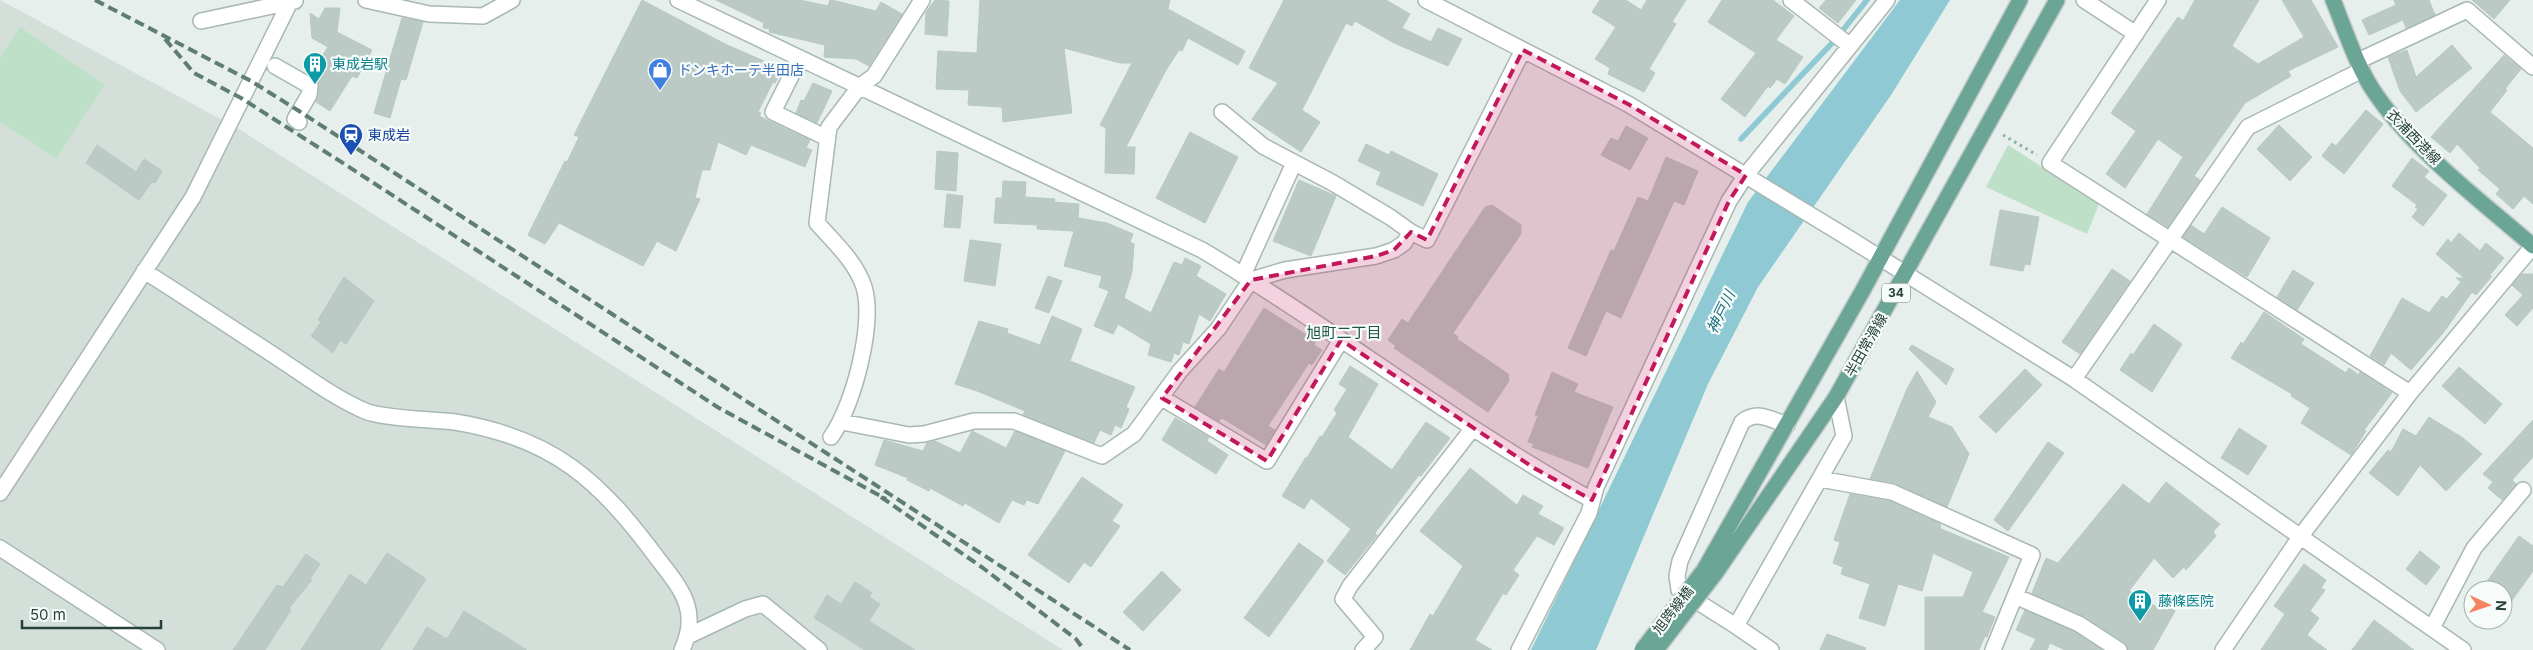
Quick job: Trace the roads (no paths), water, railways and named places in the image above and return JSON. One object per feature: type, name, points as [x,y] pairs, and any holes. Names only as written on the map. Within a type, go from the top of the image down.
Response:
[{"type":"main road","name":"34","points":[[1710,572],[1787,425],[2020,0]]},
{"type":"main road","name":"半田常滑線","points":[[1710,572],[1836,397],[2057,0]]},
{"type":"main road","name":"衣浦西港線","points":[[2333,0],[2360,66],[2376,96],[2400,126],[2533,246]]},
{"type":"main road","name":"旭跨線橋","points":[[1642,650],[1710,572]]},
{"type":"main road","name":"旭跨線橋","points":[[1656,650],[1710,572]]},
{"type":"street","points":[[366,0],[429,14],[483,16],[512,0]]},
{"type":"street","points":[[678,0],[1202,250],[1247,277],[1534,468],[1592,500]]},
{"type":"street","points":[[832,437],[842,422],[858,372],[868,307],[864,286],[849,259],[817,223],[829,127],[860,86],[874,76],[922,0]]},
{"type":"street","points":[[1426,0],[1628,104],[1819,220],[2074,379],[2464,650]]},
{"type":"street","points":[[1791,0],[1842,40]]},
{"type":"street","points":[[1519,650],[1589,513],[1596,487],[1729,201],[1842,40],[1887,0]]},
{"type":"street","points":[[2084,0],[2136,34]]},
{"type":"street","points":[[2158,0],[2050,163],[2410,393]]},
{"type":"street","points":[[202,21],[293,1]]},
{"type":"street","points":[[0,493],[192,197],[293,1]]},
{"type":"street","points":[[2074,379],[2248,127],[2468,10],[2533,67]]},
{"type":"street","points":[[1222,112],[1263,146],[1333,183],[1390,217],[1411,232],[1428,240],[1523,50]]},
{"type":"street","points":[[800,58],[773,112],[827,138]]},
{"type":"street","points":[[275,66],[310,86],[309,95],[295,119],[299,122]]},
{"type":"street","points":[[842,422],[910,435],[924,434],[974,421],[1014,421],[1102,456],[1134,434],[1180,371],[1218,329],[1247,277],[1294,163]]},
{"type":"street","points":[[1247,277],[1376,256],[1394,250],[1404,243],[1411,232]]},
{"type":"street","points":[[2225,649],[2300,536],[2410,393],[2533,246]]},
{"type":"street","points":[[144,271],[324,388],[366,412],[456,422],[513,436],[553,453],[593,482],[625,514],[681,589],[691,616],[688,636],[682,650]]},
{"type":"street","points":[[1162,398],[1267,462],[1341,340]]},
{"type":"street","points":[[1736,626],[1844,436],[1836,397]]},
{"type":"street","points":[[1771,650],[1679,590],[1677,576],[1680,561],[1742,422],[1750,416],[1759,415],[1787,425]]},
{"type":"street","points":[[1363,650],[1375,636],[1342,599],[1350,586],[1473,428]]},
{"type":"street","points":[[1820,479],[1892,492],[2032,555],[1992,650]]},
{"type":"street","points":[[2432,628],[2474,548],[2523,490]]},
{"type":"street","points":[[0,548],[157,650]]},
{"type":"street","points":[[2015,596],[2079,624],[2119,650]]},
{"type":"street","points":[[688,636],[745,609],[763,604],[819,650]]},
{"type":"water","name":"神戸川","points":[[1900,0],[1950,0],[1891,95],[1758,287],[1708,384],[1596,650],[1531,650],[1748,202]]},
{"type":"waterway","points":[[1741,139],[1835,40],[1867,0]]},
{"type":"railway","points":[[95,0],[251,81],[299,111],[1130,650]]},
{"type":"railway","points":[[165,39],[194,73],[241,98],[719,408],[886,499]]},
{"type":"railway","points":[[881,497],[983,568],[1076,639],[1084,650]]},
{"type":"place","name":"東成岩駅","points":[[315,85]]},
{"type":"place","name":"ドンキホーテ半田店","points":[[660,91]]},
{"type":"place","name":"東成岩","points":[[351,156]]},
{"type":"place","name":"藤條医院","points":[[2140,622]]},
{"type":"district","name":"旭町二丁目","points":[[1344,333]]}]
